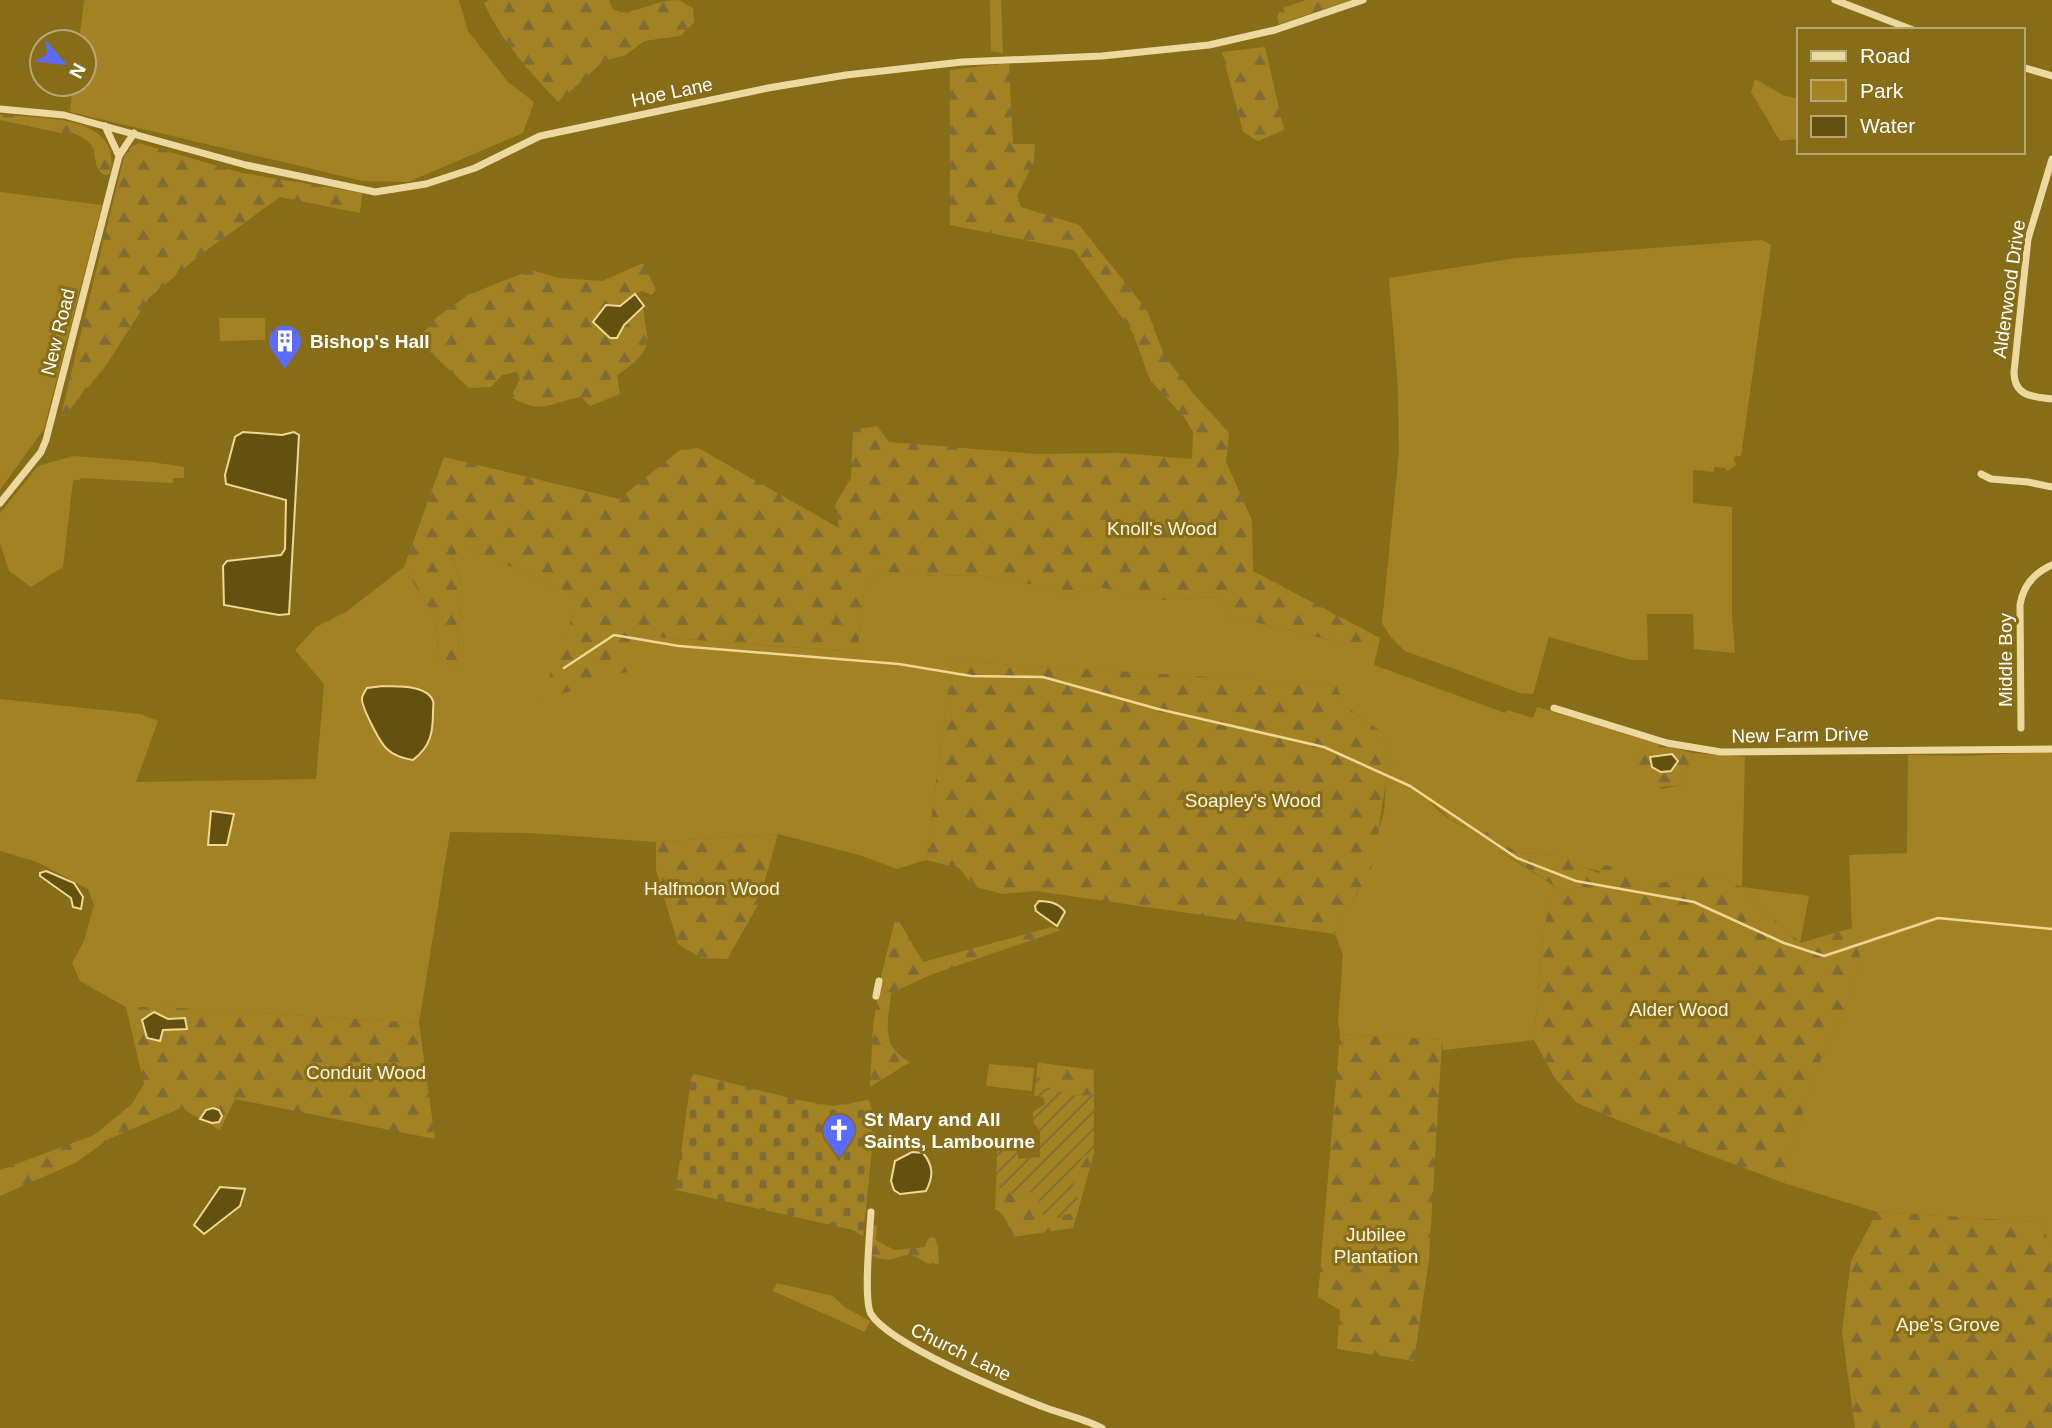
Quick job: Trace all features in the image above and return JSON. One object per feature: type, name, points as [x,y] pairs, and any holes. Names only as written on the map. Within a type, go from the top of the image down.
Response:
[{"type":"street","name":"Hoe Lane","points":[[0,109],[64,115],[246,165],[375,191],[426,184],[475,168],[540,136],[768,88],[846,75],[962,62],[1102,56],[1209,45],[1275,30],[1363,0]]},
{"type":"street","points":[[1835,0],[1908,28]]},
{"type":"street","points":[[2024,68],[2052,76]]},
{"type":"street","points":[[105,126],[119,156]]},
{"type":"street","name":"New Road","points":[[0,503],[41,452],[47,440],[119,156],[134,134]]},
{"type":"street","name":"Alderwood Drive","points":[[2052,159],[2028,239],[2014,379],[2023,394],[2052,399]]},
{"type":"street","points":[[2043,187],[2052,190]]},
{"type":"street","points":[[1981,474],[1991,479],[2052,487]]},
{"type":"street","name":"Middle Boy","points":[[2021,728],[2022,594],[2034,576],[2052,565]]},
{"type":"street","name":"New Farm Drive","points":[[1554,708],[1667,743],[1721,752],[2052,749]]},
{"type":"street","points":[[876,996],[879,981]]},
{"type":"street","name":"Church Lane","points":[[871,1212],[868,1306],[877,1321],[897,1338],[915,1348],[1014,1395],[1102,1428]]},
{"type":"green space","points":[[84,0],[459,0],[468,31],[508,82],[534,102],[523,133],[408,182],[363,181],[70,112],[72,98],[98,98],[98,28],[81,28]]},
{"type":"green space","points":[[490,0],[609,0],[613,10],[630,11],[678,0],[693,8],[694,22],[680,36],[644,41],[626,55],[604,61],[558,102],[527,68],[499,30],[484,3]]},
{"type":"green space","points":[[990,0],[1001,0],[1003,53],[991,51]]},
{"type":"green space","points":[[1306,0],[1351,0],[1279,24],[1277,18],[1280,9]]},
{"type":"green space","points":[[1265,47],[1284,130],[1258,141],[1243,132],[1222,52]]},
{"type":"green space","name":"Knoll's Wood","points":[[1009,64],[1013,144],[1035,144],[1034,161],[1017,196],[1021,207],[1079,225],[1147,310],[1164,355],[1192,392],[1229,433],[1226,462],[1252,520],[1253,571],[1380,638],[1367,645],[1352,645],[1229,616],[1220,597],[1155,600],[1096,586],[1070,595],[1011,579],[900,573],[866,577],[857,652],[631,635],[630,671],[540,701],[580,597],[470,549],[452,556],[462,586],[457,669],[438,658],[436,619],[404,567],[444,457],[619,499],[680,450],[698,448],[839,528],[835,505],[851,478],[853,430],[877,426],[889,442],[1037,454],[1120,453],[1192,459],[1193,432],[1184,417],[1150,380],[1133,333],[1074,250],[950,225],[950,70]]},
{"type":"green space","points":[[1755,79],[1783,95],[1797,99],[1797,139],[1780,141],[1751,92]]},
{"type":"green space","points":[[0,115],[56,119],[92,130],[104,140],[111,154],[110,174],[104,175],[99,170],[93,148],[82,137],[70,132],[65,134],[0,120]]},
{"type":"green space","points":[[139,143],[242,173],[362,193],[360,213],[280,197],[200,255],[149,298],[105,367],[64,416],[61,415],[124,157],[131,147]]},
{"type":"green space","points":[[0,192],[102,205],[44,429],[0,490]]},
{"type":"green space","points":[[1762,240],[1771,245],[1741,456],[1735,456],[1737,465],[1726,471],[1726,468],[1714,467],[1714,472],[1693,470],[1693,503],[1732,507],[1732,616],[1735,653],[1694,649],[1693,614],[1647,614],[1648,660],[1631,660],[1549,637],[1533,694],[1520,693],[1405,651],[1382,623],[1399,452],[1398,390],[1389,278],[1516,258]]},
{"type":"green space","points":[[643,263],[656,290],[652,295],[642,291],[635,294],[593,322],[610,338],[644,306],[647,335],[645,348],[638,358],[617,376],[620,394],[590,406],[581,397],[539,407],[522,403],[511,397],[520,379],[517,372],[502,375],[491,387],[469,388],[430,352],[423,333],[437,317],[468,295],[531,270],[559,278],[602,281]]},
{"type":"green space","points":[[219,318],[265,318],[265,340],[220,341]]},
{"type":"green space","points":[[73,456],[184,467],[184,478],[173,478],[173,483],[80,478],[73,480],[63,567],[31,587],[9,571],[0,543],[0,513],[38,466]]},
{"type":"green space","points":[[470,549],[580,597],[541,701],[630,635],[857,652],[866,577],[900,573],[1011,579],[1070,595],[1096,586],[1155,600],[1220,597],[1229,616],[1352,645],[1367,645],[1380,638],[1374,665],[1505,713],[1507,710],[1533,718],[1537,707],[1643,739],[1635,769],[1661,789],[1682,785],[1692,753],[1745,757],[1742,887],[1724,879],[1691,876],[1652,885],[1638,885],[1630,883],[1625,876],[1584,868],[1561,855],[1517,853],[1423,789],[1431,803],[1448,818],[1554,886],[1543,933],[1534,1040],[1443,1050],[1442,1040],[1340,1034],[1338,1022],[1343,955],[1335,934],[1341,914],[1352,904],[1378,846],[1386,781],[1393,766],[1382,732],[1344,704],[1336,685],[952,661],[926,860],[897,869],[859,855],[778,834],[656,842],[530,833],[450,832],[419,1023],[126,1007],[80,981],[72,963],[84,941],[94,905],[88,889],[37,862],[0,851],[0,699],[140,714],[158,721],[136,782],[316,779],[324,684],[295,650],[316,627],[346,612],[404,567],[436,619],[438,658],[457,669],[462,586],[452,555]]},
{"type":"green space","name":"Soapley's Wood","points":[[952,661],[1336,685],[1344,704],[1382,732],[1393,766],[1386,781],[1378,846],[1372,867],[1365,884],[1358,889],[1352,904],[1341,915],[1335,934],[1035,891],[1002,894],[973,886],[959,868],[926,860]]},
{"type":"green space","points":[[1643,739],[1692,753],[1682,785],[1648,788],[1640,784],[1635,769]]},
{"type":"green space","points":[[2052,751],[2052,1248],[2040,1222],[1877,1212],[1784,1183],[1789,1157],[1819,1063],[1840,1021],[1860,962],[1852,928],[1849,855],[1907,853],[1908,755],[1970,756]]},
{"type":"green space","name":"Alder Wood","points":[[1423,788],[1517,853],[1561,855],[1599,873],[1605,865],[1617,868],[1630,883],[1638,885],[1652,885],[1691,876],[1724,879],[1742,887],[1757,908],[1784,927],[1800,943],[1852,928],[1861,960],[1840,1021],[1819,1063],[1789,1157],[1784,1183],[1577,1103],[1554,1077],[1534,1040],[1543,933],[1554,886],[1477,838],[1465,826],[1451,820],[1423,794]]},
{"type":"green space","name":"Halfmoon Wood","points":[[778,834],[758,905],[727,959],[701,958],[678,944],[656,870],[656,842]]},
{"type":"green space","points":[[1742,887],[1809,896],[1800,943],[1784,927],[1757,908]]},
{"type":"green space","points":[[896,916],[923,962],[1052,927],[1061,930],[930,975],[891,993],[888,1024],[890,1041],[900,1056],[910,1062],[870,1087],[873,1025]]},
{"type":"green space","name":"Conduit Wood","points":[[126,1007],[419,1023],[435,1139],[235,1099],[220,1130],[181,1108],[109,1139],[75,1163],[0,1196],[0,1170],[94,1135],[132,1104],[144,1084]]},
{"type":"green space","name":"Jubilee Plantation","points":[[1340,1034],[1442,1040],[1429,1259],[1414,1361],[1337,1349],[1340,1310],[1318,1297]]},
{"type":"green space","points":[[1038,1063],[1041,1063],[1039,1089],[1059,1091],[1069,1096],[1094,1095],[1094,1153],[1082,1156],[1080,1170],[1071,1189],[1081,1200],[1078,1211],[1057,1217],[1038,1212],[1039,1200],[1035,1194],[1027,1191],[1017,1195],[996,1186],[997,1149],[1017,1149],[1018,1159],[1040,1157],[1040,1131],[1033,1122],[1033,1112],[1045,1104],[1043,1097],[1034,1096]]},
{"type":"green space","points":[[1041,1063],[1094,1070],[1094,1095],[1069,1096],[1059,1091],[1039,1089]]},
{"type":"green space","points":[[989,1064],[1034,1068],[1032,1091],[986,1086]]},
{"type":"green space","points":[[694,1074],[833,1106],[869,1100],[877,1129],[873,1140],[863,1236],[853,1230],[676,1190],[691,1079]]},
{"type":"green space","points":[[1094,1153],[1081,1200],[1071,1189],[1080,1170],[1082,1156]]},
{"type":"green space","points":[[996,1186],[1017,1195],[1027,1191],[1035,1194],[1058,1218],[1078,1211],[1073,1228],[1012,1237],[1007,1221],[995,1210]]},
{"type":"green space","name":"Ape's Grove","points":[[1877,1212],[2040,1222],[2052,1248],[2052,1428],[1855,1428],[1842,1331],[1851,1261]]},
{"type":"green space","points":[[877,1225],[876,1240],[894,1250],[925,1247],[928,1239],[934,1236],[939,1264],[927,1263],[911,1255],[885,1260],[871,1255],[872,1227]]},
{"type":"green space","points":[[777,1283],[833,1296],[846,1308],[870,1321],[865,1332],[773,1291]]},
{"type":"water","points":[[635,294],[644,306],[624,325],[617,338],[610,338],[593,322],[606,305],[620,306]]},
{"type":"water","points":[[243,432],[282,435],[294,432],[299,435],[289,614],[279,615],[224,605],[223,566],[227,561],[281,555],[285,549],[286,500],[226,484],[225,475],[235,437]]},
{"type":"water","points":[[367,688],[414,688],[426,692],[433,700],[430,738],[413,760],[387,749],[364,708],[362,698]]},
{"type":"water","points":[[1672,754],[1678,761],[1671,771],[1661,772],[1652,767],[1650,757]]},
{"type":"water","points":[[211,811],[234,814],[227,845],[208,845]]},
{"type":"water","points":[[46,871],[74,883],[83,897],[81,909],[73,907],[71,898],[40,876],[40,873]]},
{"type":"water","points":[[1039,901],[1054,904],[1065,912],[1057,926],[1036,911],[1035,906]]},
{"type":"water","points":[[154,1012],[168,1019],[185,1018],[187,1029],[163,1030],[160,1041],[147,1038],[142,1020]]},
{"type":"water","points":[[206,1110],[219,1110],[222,1116],[219,1122],[200,1119]]},
{"type":"water","points":[[912,1152],[923,1153],[926,1157],[931,1171],[930,1180],[926,1191],[900,1194],[894,1190],[891,1181],[895,1161]]},
{"type":"water","points":[[220,1187],[245,1189],[240,1206],[204,1234],[194,1225]]},
{"type":"waterway","points":[[564,668],[614,635],[679,646],[899,664],[971,676],[1043,677],[1158,709],[1324,747],[1410,786],[1517,858],[1576,881],[1694,902],[1784,943],[1824,956],[1938,918],[2052,929]]},
{"type":"place","name":"Bishop's Hall","points":[[285,371]]},
{"type":"place","name":"St Mary and All Saints, Lambourne","points":[[839,1160]]}]
